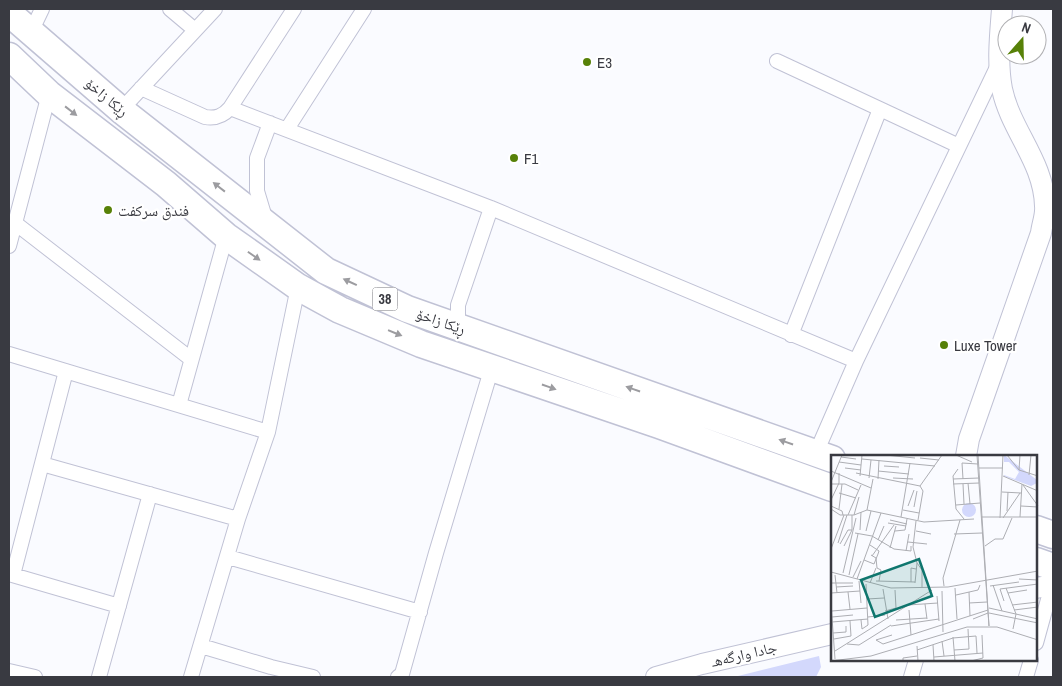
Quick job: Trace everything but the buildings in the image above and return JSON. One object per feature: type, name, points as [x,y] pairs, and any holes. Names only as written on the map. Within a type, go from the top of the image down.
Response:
[{"type":"highway","name":"ڕێکا زاخۆ","points":[[9,13],[121,110],[326,271],[407,309],[436,320],[461,317],[700,412],[824,456]]},
{"type":"highway","name":"ڕێکا زاخۆ","points":[[9,56],[50,94],[166,184],[226,236],[298,287],[340,310],[412,340],[692,437],[831,488]]},
{"type":"highway","points":[[692,437],[702,434],[707,425],[700,412]]},
{"type":"highway","points":[[732,452],[727,444],[728,434],[732,430],[741,427]]},
{"type":"highway","points":[[1037,529],[1053,536]]},
{"type":"highway","points":[[1037,562],[1049,581]]},
{"type":"street","points":[[32,32],[42,9]]},
{"type":"street","points":[[170,9],[195,30]]},
{"type":"street","points":[[121,110],[215,9]]},
{"type":"street","points":[[141,88],[205,117],[219,117],[230,108],[294,9]]},
{"type":"street","points":[[287,129],[364,9]]},
{"type":"street","points":[[777,61],[959,146]]},
{"type":"street","points":[[824,456],[856,361],[959,146],[1000,65]]},
{"type":"street","points":[[966,455],[968,439],[1041,233],[1045,208],[1037,167],[1019,132],[1002,89],[1004,65]]},
{"type":"street","points":[[1006,65],[1014,95],[1028,130],[1046,164],[1053,197]]},
{"type":"street","points":[[9,246],[50,94]]},
{"type":"street","points":[[230,108],[491,208],[856,361]]},
{"type":"street","points":[[791,335],[880,109]]},
{"type":"street","points":[[268,226],[257,191],[257,158],[270,123]]},
{"type":"street","points":[[461,317],[491,208]]},
{"type":"street","points":[[974,455],[978,436],[1050,230],[1053,211]]},
{"type":"street","points":[[16,223],[191,359]]},
{"type":"street","points":[[179,405],[226,236]]},
{"type":"street","points":[[191,677],[202,646],[238,519],[268,432],[298,287]]},
{"type":"street","points":[[9,354],[268,432]]},
{"type":"street","points":[[398,677],[402,674],[492,367]]},
{"type":"street","points":[[66,371],[11,574],[119,606]]},
{"type":"street","points":[[42,464],[238,519]]},
{"type":"street","points":[[99,677],[150,494]]},
{"type":"street","points":[[228,557],[420,612]]},
{"type":"street","points":[[1037,638],[1049,581]]},
{"type":"street","name":"جادا وارگه‌هـ","points":[[656,677],[702,664],[831,634]]},
{"type":"street","points":[[202,646],[271,667],[313,677]]},
{"type":"street","points":[[911,677],[916,661]]},
{"type":"street","points":[[1026,677],[1031,661]]},
{"type":"street","points":[[9,670],[35,677]]},
{"type":"shaded area","points":[[819,656],[821,667],[816,677],[734,677]]},
{"type":"place","name":"E3","points":[[587,62]]},
{"type":"place","name":"F1","points":[[514,158]]},
{"type":"place","name":"فندق سركفت","points":[[108,210]]},
{"type":"place","name":"Luxe Tower","points":[[944,345]]}]
